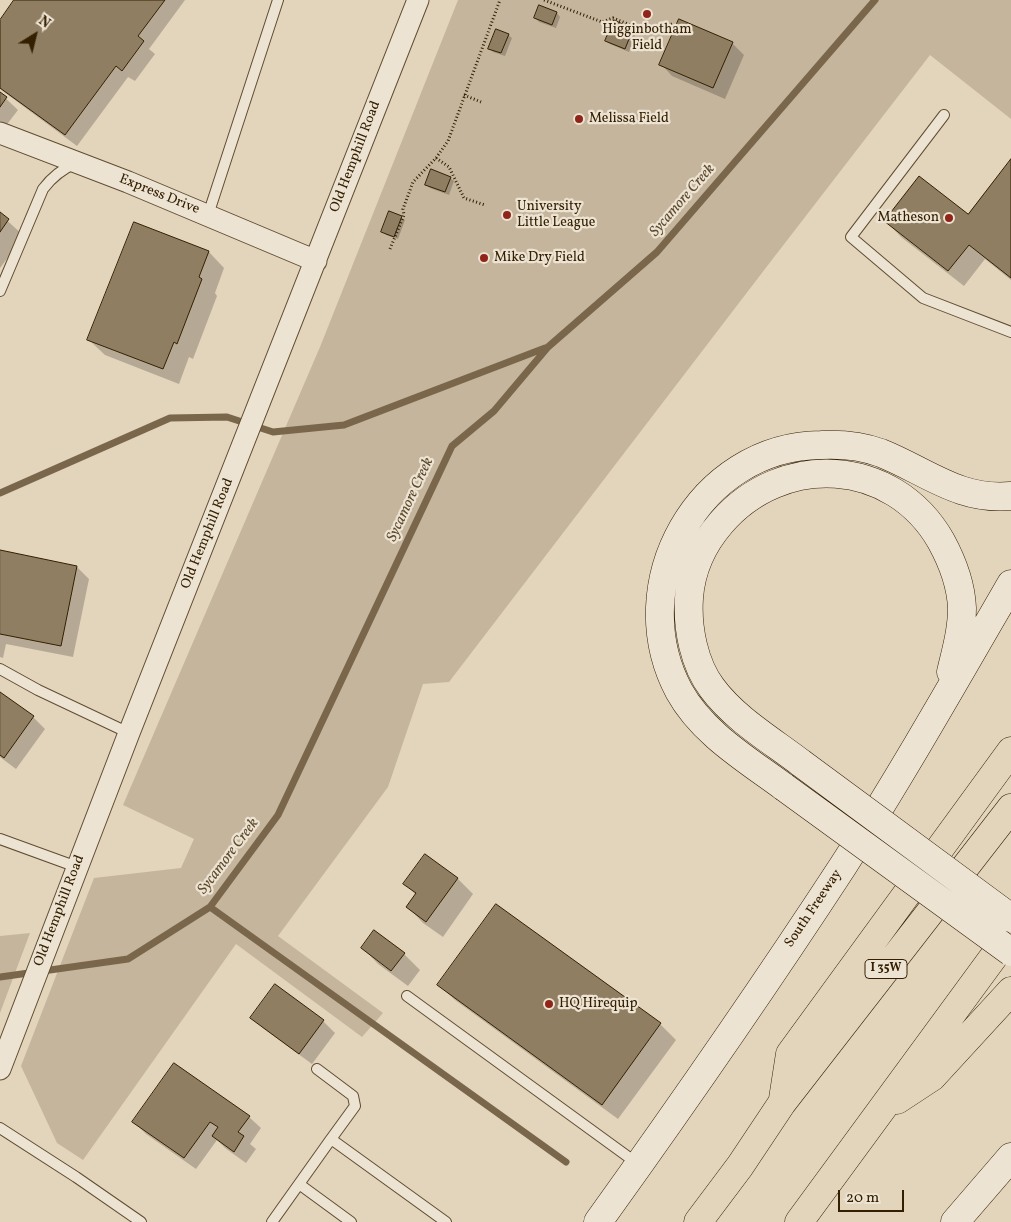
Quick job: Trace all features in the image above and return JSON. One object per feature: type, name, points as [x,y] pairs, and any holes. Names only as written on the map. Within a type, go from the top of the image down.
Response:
[{"type":"highway","points":[[782,1102],[790,1054],[1011,751]]},
{"type":"highway","name":"I 35W","points":[[698,1222],[740,1166],[782,1102],[1011,808]]},
{"type":"highway","points":[[799,1222],[1011,933]]},
{"type":"highway","points":[[883,1109],[932,1077],[1011,991]]},
{"type":"main road","points":[[1011,496],[992,497],[956,489],[880,453],[866,449],[820,445],[770,453],[752,461],[723,480],[696,507],[673,545],[661,588],[659,606],[664,649],[671,671],[689,707],[703,724],[720,740],[1011,952]]},
{"type":"main road","points":[[945,698],[960,626],[962,609],[960,590],[947,551],[924,516],[907,500],[889,489],[850,475],[814,473],[796,476],[760,490],[741,502],[728,514],[705,544],[693,573],[688,610],[697,657],[711,686],[721,699],[746,722],[1011,918]]},
{"type":"main road","name":"South Freeway","points":[[598,1222],[670,1122],[843,865],[945,698],[1011,584]]},
{"type":"main road","points":[[955,1222],[1011,1157]]},
{"type":"street","name":"Old Hemphill Road","points":[[0,1069],[129,733],[418,0]]},
{"type":"street","name":"Express Drive","points":[[0,133],[208,215],[316,261]]},
{"type":"lane","points":[[208,215],[278,0]]},
{"type":"lane","points":[[944,115],[851,237],[923,298],[1011,332]]},
{"type":"lane","points":[[0,291],[43,189],[51,178],[64,168],[77,163]]},
{"type":"lane","points":[[0,669],[38,690],[129,733]]},
{"type":"lane","points":[[0,839],[77,867]]},
{"type":"lane","points":[[407,996],[639,1165]]},
{"type":"lane","points":[[272,1222],[355,1106],[353,1096],[317,1069]]},
{"type":"lane","points":[[0,1128],[76,1176],[140,1222]]},
{"type":"lane","points":[[332,1139],[446,1222]]},
{"type":"lane","points":[[299,1184],[351,1222]]},
{"type":"path","points":[[390,250],[404,215],[403,209],[413,182],[436,158],[448,140],[500,0]]},
{"type":"path","points":[[544,0],[602,22],[613,18],[650,33],[672,24]]},
{"type":"path","points":[[464,96],[481,102]]},
{"type":"path","points":[[436,158],[449,167],[464,198],[485,205]]},
{"type":"shaded area","points":[[458,0],[1011,0],[1011,119],[930,55],[449,682],[423,684],[388,787],[278,936],[383,1013],[362,1037],[236,944],[83,1160],[57,1143],[21,1066],[94,878],[181,868],[194,839],[123,805],[320,347]]},
{"type":"shaded area","points":[[30,933],[0,1013],[0,936]]},
{"type":"building","points":[[14,0],[165,0],[138,36],[144,41],[122,71],[116,66],[65,135],[0,88],[0,20]]},
{"type":"building","points":[[539,5],[557,12],[552,25],[534,18]]},
{"type":"building","points":[[679,19],[733,42],[713,88],[659,65]]},
{"type":"building","points":[[614,20],[633,29],[625,49],[605,41]]},
{"type":"building","points":[[496,29],[509,34],[501,53],[488,49]]},
{"type":"building","points":[[0,92],[7,97],[0,107]]},
{"type":"building","name":"Matheson","points":[[1011,159],[1011,278],[969,245],[948,271],[884,221],[919,176],[968,214]]},
{"type":"building","points":[[431,169],[451,177],[445,192],[425,185]]},
{"type":"building","points":[[389,211],[402,216],[394,237],[381,232]]},
{"type":"building","points":[[0,212],[9,219],[0,232]]},
{"type":"building","points":[[134,222],[209,251],[199,277],[202,279],[177,344],[174,342],[163,369],[87,340]]},
{"type":"building","points":[[0,550],[77,566],[61,646],[0,634]]},
{"type":"building","points":[[0,692],[34,716],[4,758],[0,755]]},
{"type":"building","points":[[425,854],[458,878],[426,922],[406,907],[416,893],[403,884]]},
{"type":"building","name":"HQ Hirequip","points":[[496,904],[661,1023],[602,1105],[437,985]]},
{"type":"building","points":[[374,930],[405,953],[391,971],[361,948]]},
{"type":"building","points":[[275,984],[324,1020],[299,1054],[250,1018]]},
{"type":"building","points":[[174,1063],[250,1116],[238,1132],[244,1136],[234,1152],[212,1136],[218,1127],[210,1122],[184,1158],[132,1122]]},
{"type":"waterway","name":"Sycamore Creek","points":[[0,977],[128,959],[210,907],[278,815],[452,446],[494,411],[548,347],[657,252],[875,0]]},
{"type":"waterway","points":[[0,493],[170,418],[227,417],[273,432],[344,425],[545,348]]},
{"type":"waterway","points":[[210,907],[566,1162]]},
{"type":"place","name":"Higginbotham Field","points":[[647,14]]},
{"type":"place","name":"Melissa Field","points":[[579,119]]},
{"type":"place","name":"University Little League","points":[[507,215]]},
{"type":"place","name":"Matheson","points":[[949,218]]},
{"type":"place","name":"Mike Dry Field","points":[[484,258]]},
{"type":"place","name":"HQ Hirequip","points":[[549,1004]]}]
